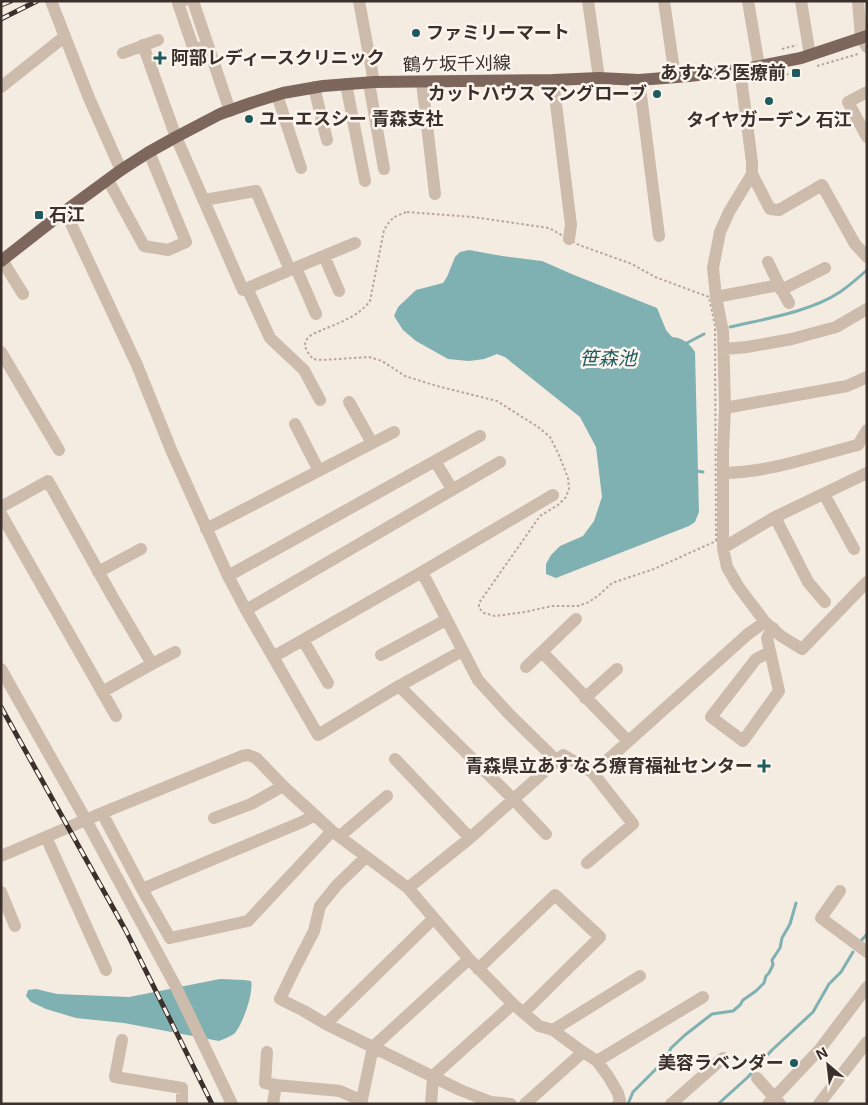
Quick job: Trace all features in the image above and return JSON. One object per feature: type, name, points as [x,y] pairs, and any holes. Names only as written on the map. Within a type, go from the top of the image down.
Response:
[{"type":"main road","name":"鶴ケ坂千刈線","points":[[2,261],[64,211],[149,152],[230,111],[277,95],[314,87],[346,84],[599,78],[639,80],[675,77],[740,70],[800,58],[865,40]]},
{"type":"street","points":[[51,1],[89,98],[121,170]]},
{"type":"street","points":[[183,1],[178,3],[194,50],[208,45]]},
{"type":"street","points":[[193,1],[230,111]]},
{"type":"street","points":[[358,1],[384,169]]},
{"type":"street","points":[[588,1],[599,78]]},
{"type":"street","points":[[664,1],[675,77]]},
{"type":"street","points":[[748,1],[759,66]]},
{"type":"street","points":[[801,1],[810,55]]},
{"type":"street","points":[[858,1],[865,40]]},
{"type":"street","points":[[1,87],[64,37]]},
{"type":"street","points":[[123,53],[158,40]]},
{"type":"street","points":[[143,45],[176,137],[243,290],[355,243]]},
{"type":"street","points":[[740,70],[752,174],[770,209],[779,210],[822,185],[855,244],[867,257]]},
{"type":"street","points":[[553,80],[570,225],[569,239]]},
{"type":"street","points":[[639,80],[659,236]]},
{"type":"street","points":[[422,82],[435,194]]},
{"type":"street","points":[[346,84],[365,181]]},
{"type":"street","points":[[314,87],[327,140]]},
{"type":"street","points":[[867,92],[848,102],[867,137]]},
{"type":"street","points":[[277,95],[301,168]]},
{"type":"street","points":[[108,180],[144,246],[168,250],[186,242],[149,152]]},
{"type":"street","points":[[752,174],[728,212],[720,232],[713,268],[724,349],[723,548],[727,567],[738,586],[769,625],[781,636],[802,649],[867,582]]},
{"type":"street","points":[[204,200],[256,191],[316,314]]},
{"type":"street","points":[[64,211],[136,365],[172,452],[228,576],[318,735],[399,686],[462,651]]},
{"type":"street","points":[[324,256],[339,291]]},
{"type":"street","points":[[2,261],[23,294]]},
{"type":"street","points":[[768,262],[789,303]]},
{"type":"street","points":[[716,297],[780,287],[825,268]]},
{"type":"street","points":[[247,288],[270,338],[304,370],[320,400]]},
{"type":"street","points":[[724,349],[748,347],[792,339],[836,327],[867,309]]},
{"type":"street","points":[[1,352],[59,450]]},
{"type":"street","points":[[725,408],[847,386],[867,377]]},
{"type":"street","points":[[349,402],[372,444]]},
{"type":"street","points":[[295,424],[318,471]]},
{"type":"street","points":[[723,473],[742,473],[770,468],[858,445],[867,430]]},
{"type":"street","points":[[206,529],[394,432]]},
{"type":"street","points":[[228,576],[480,436]]},
{"type":"street","points":[[435,461],[452,489]]},
{"type":"street","points":[[246,610],[500,462]]},
{"type":"street","points":[[723,548],[775,517],[867,473]]},
{"type":"street","points":[[1,507],[48,481],[152,664]]},
{"type":"street","points":[[824,494],[854,549]]},
{"type":"street","points":[[273,657],[553,495]]},
{"type":"street","points":[[1,514],[116,716]]},
{"type":"street","points":[[775,517],[808,582],[825,602]]},
{"type":"street","points":[[98,572],[141,549]]},
{"type":"street","points":[[422,572],[478,680],[509,714],[557,761]]},
{"type":"street","points":[[526,668],[576,619]]},
{"type":"street","points":[[381,655],[446,620]]},
{"type":"street","points":[[769,625],[767,638],[779,691],[742,741],[711,718],[756,659],[770,652]]},
{"type":"street","points":[[593,773],[748,634],[769,625]]},
{"type":"street","points":[[303,640],[328,683]]},
{"type":"street","points":[[102,692],[175,652]]},
{"type":"street","points":[[542,652],[628,741]]},
{"type":"street","points":[[1,669],[86,820],[175,985],[232,1104]]},
{"type":"street","points":[[585,698],[617,669]]},
{"type":"street","points":[[399,686],[546,834]]},
{"type":"street","points":[[408,888],[470,838],[563,755],[593,773],[633,824],[587,863]]},
{"type":"street","points":[[1,856],[242,756],[256,758],[283,786],[336,834],[408,888],[473,964],[539,1026],[553,1030],[597,1060],[618,1093],[620,1101],[618,1104]]},
{"type":"street","points":[[395,759],[470,838]]},
{"type":"street","points":[[214,818],[251,804],[283,786]]},
{"type":"street","points":[[102,813],[170,938],[248,921],[336,834],[387,796]]},
{"type":"street","points":[[142,889],[315,815]]},
{"type":"street","points":[[46,837],[106,970]]},
{"type":"street","points":[[366,857],[337,885],[320,906],[314,932],[280,999],[326,1024],[460,1090],[491,1103],[510,1104]]},
{"type":"street","points":[[840,891],[821,918],[867,952]]},
{"type":"street","points":[[1,892],[15,926]]},
{"type":"street","points":[[267,1052],[264,1083],[340,1091],[361,1102],[373,1047],[555,895],[600,937],[519,1008],[433,1076],[431,1104]]},
{"type":"street","points":[[326,1024],[434,918]]},
{"type":"street","points":[[553,1030],[640,976]]},
{"type":"street","points":[[757,1078],[774,1102],[820,1049],[867,987]]},
{"type":"street","points":[[597,1060],[703,997]]},
{"type":"street","points":[[122,1040],[115,1077],[182,1088],[182,1104]]},
{"type":"street","points":[[819,1104],[867,1042]]},
{"type":"street","points":[[525,1104],[583,1052]]},
{"type":"street","points":[[671,1104],[723,1058]]},
{"type":"street","points":[[273,1104],[276,1085]]},
{"type":"path","points":[[408,212],[473,217],[549,228],[569,239],[579,245],[632,264],[655,277],[709,297],[715,326],[716,541],[654,570],[612,583],[589,602],[578,606],[552,606],[495,616],[484,613],[478,608],[479,603],[540,516],[558,505],[569,489],[568,478],[550,437],[538,427],[497,401],[405,376],[382,361],[369,357],[313,359],[305,348],[305,344],[308,338],[364,309],[370,301],[384,230],[393,217],[398,215],[408,212]]},
{"type":"water","name":"笹森池","points":[[469,250],[542,261],[657,308],[666,330],[672,337],[683,340],[695,352],[699,512],[695,522],[556,578],[546,574],[546,564],[551,555],[560,546],[583,536],[594,521],[602,497],[596,447],[580,417],[505,357],[497,354],[484,359],[469,361],[448,359],[416,341],[403,330],[394,316],[398,307],[416,290],[443,283],[455,257],[460,252]]},
{"type":"water","points":[[220,979],[251,981],[251,993],[247,1009],[237,1030],[234,1034],[219,1041],[124,1023],[76,1018],[46,1009],[31,1002],[26,996],[28,990],[36,989],[57,994],[129,997]]},
{"type":"waterway","points":[[730,327],[815,305],[840,292],[867,270]]},
{"type":"waterway","points":[[687,343],[704,334]]},
{"type":"waterway","points":[[697,471],[703,472]]},
{"type":"waterway","points":[[628,1104],[633,1092],[666,1059],[671,1048],[685,1035],[712,1014],[733,1011],[764,983],[773,965],[772,960],[780,948],[782,938],[790,924],[796,903]]},
{"type":"waterway","points":[[860,942],[867,934]]},
{"type":"waterway","points":[[718,1104],[813,1012],[829,984],[841,972],[853,952]]},
{"type":"railway","points":[[1,5],[11,1]]},
{"type":"railway","points":[[1,19],[37,1]]},
{"type":"railway","points":[[1,707],[126,931],[212,1104]]},
{"type":"place","name":"ファミリーマート","points":[[416,33]]},
{"type":"place","name":"阿部レディースクリニック","points":[[160,58]]},
{"type":"place","name":"あすなろ医療前","points":[[796,73]]},
{"type":"place","name":"カットハウス マングローブ","points":[[657,94]]},
{"type":"place","name":"タイヤガーデン 石江","points":[[769,101]]},
{"type":"place","name":"ユーエスシー 青森支社","points":[[249,119]]},
{"type":"place","name":"石江","points":[[39,215]]},
{"type":"place","name":"青森県立あすなろ療育福祉センター","points":[[764,766]]},
{"type":"place","name":"美容ラベンダー","points":[[794,1063]]}]
